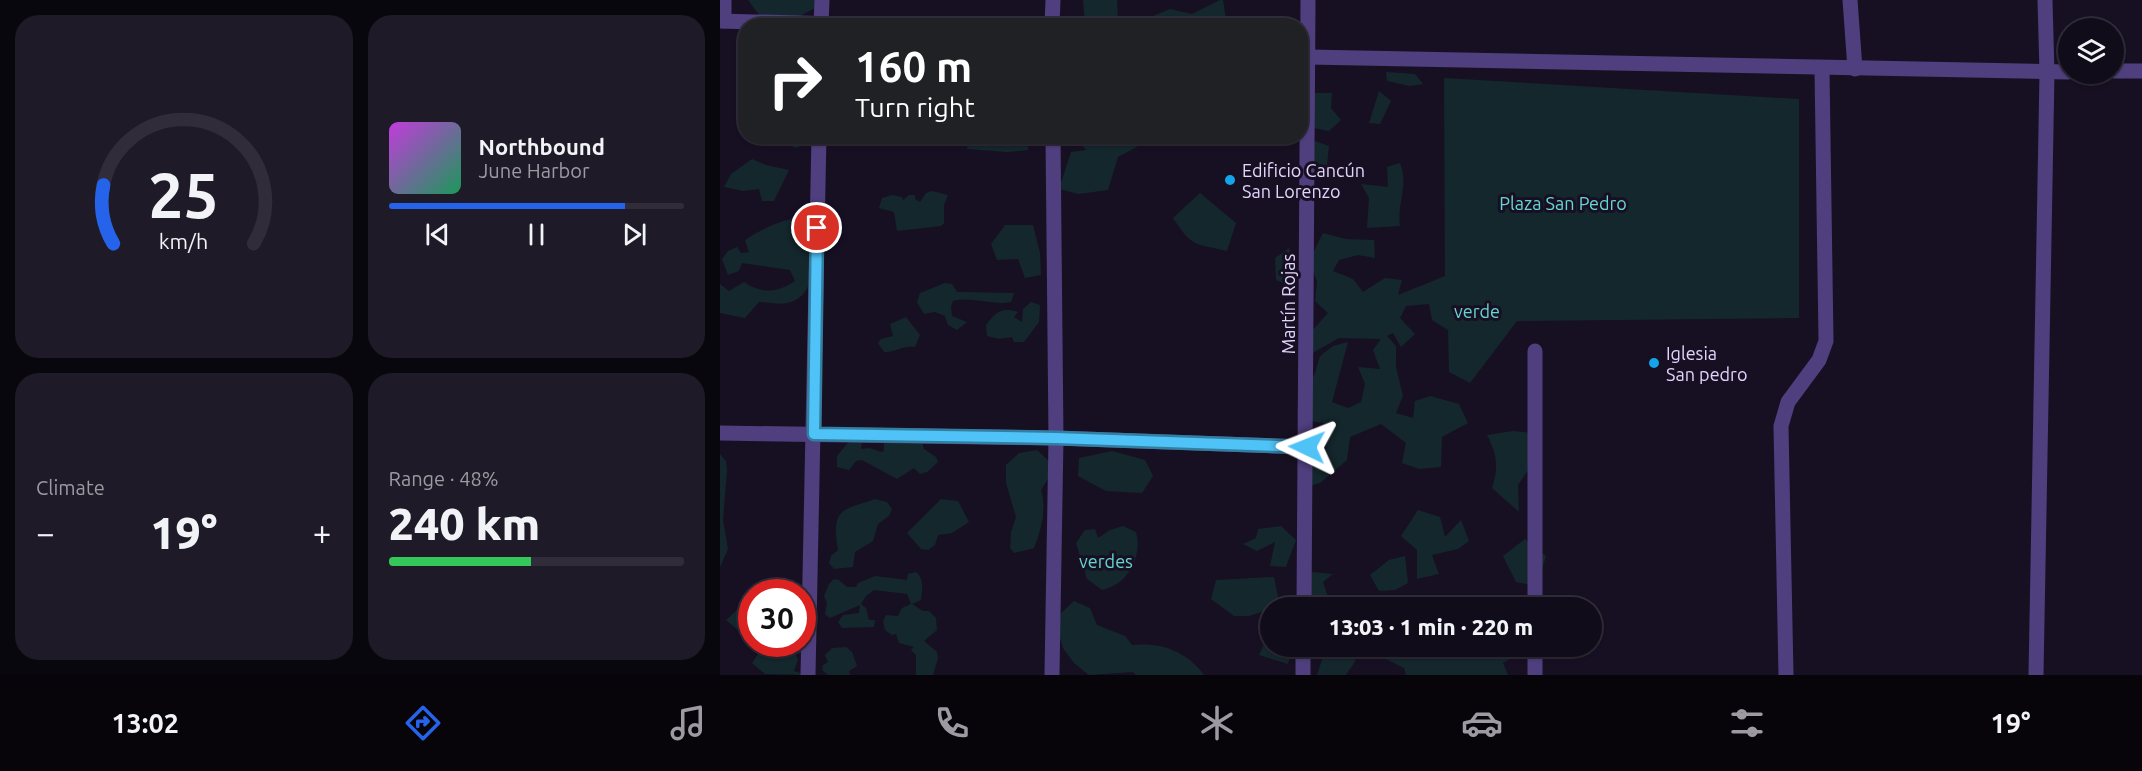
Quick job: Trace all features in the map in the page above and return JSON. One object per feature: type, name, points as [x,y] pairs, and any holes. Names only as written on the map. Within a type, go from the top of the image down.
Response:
[{"type":"street","points":[[724,0],[722,21],[738,21]]},
{"type":"street","points":[[821,18],[822,0]]},
{"type":"street","points":[[1052,18],[1053,0]]},
{"type":"street","name":"Martín Rojas","points":[[1306,18],[1308,0]]},
{"type":"street","points":[[1850,0],[1855,69]]},
{"type":"street","points":[[2036,675],[2047,73],[2045,0]]},
{"type":"street","points":[[1308,57],[2058,72]]},
{"type":"street","points":[[1786,675],[1781,426],[1788,402],[1819,360],[1826,341],[1822,69]]},
{"type":"street","points":[[2124,71],[2142,71]]},
{"type":"street","points":[[808,675],[819,144]]},
{"type":"street","points":[[1052,675],[1056,438],[1053,144]]},
{"type":"street","name":"Martín Rojas","points":[[1304,597],[1308,144]]},
{"type":"street","points":[[1535,351],[1535,597]]},
{"type":"street","points":[[720,434],[1056,438],[1307,447]]},
{"type":"street","points":[[1303,657],[1303,675]]},
{"type":"street","points":[[1535,657],[1535,675]]},
{"type":"green space","points":[[748,0],[830,0],[800,16],[761,18]]},
{"type":"green space","points":[[1083,0],[1117,0],[1118,18],[1084,18]]},
{"type":"green space","points":[[1223,0],[1226,18],[1148,18],[1170,9],[1192,14]]},
{"type":"green space","points":[[1386,72],[1415,74],[1423,84],[1410,86],[1387,81]]},
{"type":"green space","name":"Plaza San Pedro","points":[[1444,78],[1799,99],[1799,318],[1517,321],[1470,383],[1449,372],[1448,330],[1432,320],[1429,304],[1406,306],[1400,318],[1415,334],[1401,347],[1393,333],[1387,336],[1396,346],[1396,367],[1403,396],[1396,413],[1413,418],[1415,401],[1430,396],[1459,404],[1468,423],[1442,437],[1441,467],[1419,469],[1402,463],[1406,443],[1381,424],[1350,437],[1347,460],[1320,483],[1306,487],[1301,480],[1323,446],[1328,424],[1300,419],[1297,410],[1315,373],[1320,356],[1333,346],[1348,342],[1332,402],[1348,408],[1361,402],[1365,384],[1358,367],[1380,369],[1373,350],[1381,339],[1339,338],[1311,354],[1309,334],[1328,313],[1315,301],[1317,281],[1309,261],[1323,233],[1346,239],[1374,240],[1375,258],[1358,255],[1339,260],[1333,271],[1353,279],[1363,292],[1385,278],[1402,280],[1398,295],[1445,276]]},
{"type":"green space","points":[[1379,91],[1391,101],[1380,124],[1369,123]]},
{"type":"green space","points":[[1313,93],[1332,93],[1331,108],[1341,120],[1329,131],[1314,128]]},
{"type":"green space","points":[[1315,141],[1329,146],[1327,165],[1316,167],[1309,162]]},
{"type":"green space","points":[[784,144],[804,144],[797,148]]},
{"type":"green space","points":[[968,144],[1028,144],[1028,150],[1007,152],[967,149]]},
{"type":"green space","points":[[1081,144],[1142,144],[1118,157],[1108,190],[1079,194],[1059,189],[1071,152],[1086,150]]},
{"type":"green space","points":[[752,159],[789,170],[774,201],[762,201],[759,189],[743,191],[724,187],[731,174]]},
{"type":"green space","points":[[1400,163],[1403,187],[1400,226],[1367,228],[1369,198],[1361,184],[1388,187],[1387,167]]},
{"type":"green space","points":[[932,191],[948,195],[944,205],[944,223],[941,226],[897,231],[894,212],[879,208],[882,198],[892,195],[902,197],[903,200],[909,195],[915,195],[915,199],[920,202],[926,193]]},
{"type":"green space","points":[[1200,193],[1236,223],[1227,251],[1190,240],[1173,218]]},
{"type":"green space","points":[[810,215],[818,225],[813,271],[805,292],[797,299],[787,303],[759,302],[745,318],[720,313],[720,284],[729,291],[744,282],[757,289],[776,290],[795,281],[790,270],[742,263],[739,271],[728,275],[722,259],[728,251],[737,247],[741,253],[749,252],[745,240],[753,235],[776,224]]},
{"type":"green space","points":[[1005,225],[1033,225],[1040,253],[1041,275],[1025,278],[1018,259],[997,260],[991,244]]},
{"type":"green space","points":[[1289,248],[1296,271],[1289,286],[1276,280],[1275,258]]},
{"type":"green space","points":[[945,283],[952,284],[957,292],[1014,293],[1011,302],[1004,303],[953,301],[952,316],[967,322],[957,330],[948,325],[945,316],[935,312],[924,314],[917,302],[920,293]]},
{"type":"green space","points":[[1031,302],[1040,305],[1039,322],[1024,342],[1014,342],[1012,337],[999,339],[987,336],[986,325],[996,314],[1003,310],[1018,312],[1014,317],[1022,322],[1023,309]]},
{"type":"green space","points":[[906,317],[920,335],[915,347],[884,352],[878,343],[881,339],[893,336],[890,324]]},
{"type":"green space","points":[[1513,431],[1533,433],[1537,457],[1518,485],[1519,512],[1492,488],[1496,461],[1487,435]]},
{"type":"green space","points":[[851,439],[862,441],[861,449],[870,448],[881,452],[884,451],[884,441],[921,439],[924,449],[936,457],[938,462],[927,472],[920,474],[914,468],[897,479],[862,460],[856,461],[849,470],[837,467],[837,456]]},
{"type":"green space","points":[[1037,450],[1050,462],[1048,479],[1041,490],[1043,512],[1041,527],[1034,548],[1014,553],[1010,548],[1011,532],[1016,517],[1006,483],[1006,465],[1019,453]]},
{"type":"green space","points":[[1112,451],[1145,460],[1153,476],[1142,493],[1106,491],[1078,476],[1079,458]]},
{"type":"green space","points":[[720,454],[726,461],[727,470],[723,520],[728,549],[720,567]]},
{"type":"green space","points":[[875,499],[887,502],[892,509],[889,516],[878,524],[873,541],[855,552],[853,567],[834,569],[829,563],[831,556],[838,550],[836,526],[841,513]]},
{"type":"green space","points":[[941,499],[958,501],[969,522],[952,533],[938,535],[935,545],[928,550],[921,549],[907,533]]},
{"type":"green space","points":[[1418,510],[1440,517],[1445,537],[1461,520],[1469,541],[1458,549],[1432,555],[1439,574],[1417,579],[1417,550],[1401,536]]},
{"type":"green space","name":"verdes","points":[[1123,526],[1136,532],[1138,541],[1135,560],[1126,576],[1111,587],[1102,590],[1087,579],[1076,543],[1085,530],[1095,529],[1098,538],[1110,530]]},
{"type":"green space","points":[[1281,526],[1296,540],[1286,567],[1270,566],[1275,542],[1257,551],[1243,544],[1256,538],[1258,529]]},
{"type":"green space","points":[[1525,539],[1546,556],[1537,586],[1516,582],[1503,556]]},
{"type":"green space","points":[[1405,556],[1408,583],[1395,590],[1379,591],[1370,575],[1389,560]]},
{"type":"green space","points":[[916,572],[922,581],[921,600],[912,604],[923,611],[929,611],[936,618],[937,630],[924,641],[937,652],[938,658],[933,675],[916,675],[916,655],[911,650],[914,647],[899,643],[896,634],[892,635],[885,630],[883,621],[886,615],[898,616],[902,608],[911,604],[907,594],[874,590],[866,596],[861,604],[866,608],[869,620],[875,620],[874,627],[842,628],[838,622],[843,615],[859,613],[860,605],[830,618],[825,614],[827,602],[824,596],[834,579],[847,587],[856,587],[858,583],[875,576],[907,580],[908,574]]},
{"type":"green space","points":[[1312,572],[1333,574],[1323,582],[1328,597],[1309,597],[1307,586]]},
{"type":"green space","points":[[1274,577],[1278,597],[1260,597],[1260,612],[1249,616],[1234,616],[1211,599],[1216,580]]},
{"type":"green space","points":[[1074,601],[1090,608],[1097,625],[1125,636],[1132,645],[1153,645],[1172,650],[1190,660],[1204,675],[1136,675],[1133,672],[1089,675],[1074,663],[1063,648],[1058,631],[1061,613]]},
{"type":"green space","points":[[738,609],[738,630],[726,620]]},
{"type":"green space","points":[[846,647],[852,652],[857,666],[849,671],[850,675],[828,675],[822,670],[823,665],[828,662],[825,655],[832,648]]},
{"type":"green space","points":[[756,657],[797,657],[794,671],[807,675],[765,674],[752,663]]},
{"type":"green space","points":[[1265,657],[1290,657],[1288,664]]},
{"type":"green space","points":[[1323,657],[1346,657],[1356,660],[1346,675],[1317,675]]},
{"type":"green space","points":[[1382,657],[1513,657],[1503,663],[1508,675],[1406,675],[1404,668]]},
{"type":"place","name":"Edificio Cancún San Lorenzo","points":[[1230,180]]},
{"type":"place","name":"Iglesia San pedro","points":[[1654,363]]},
{"type":"route","points":[[817,228],[814,434],[1056,438],[1307,447]]},
{"type":"park label","name":"verde","points":[[1477,311]]}]
